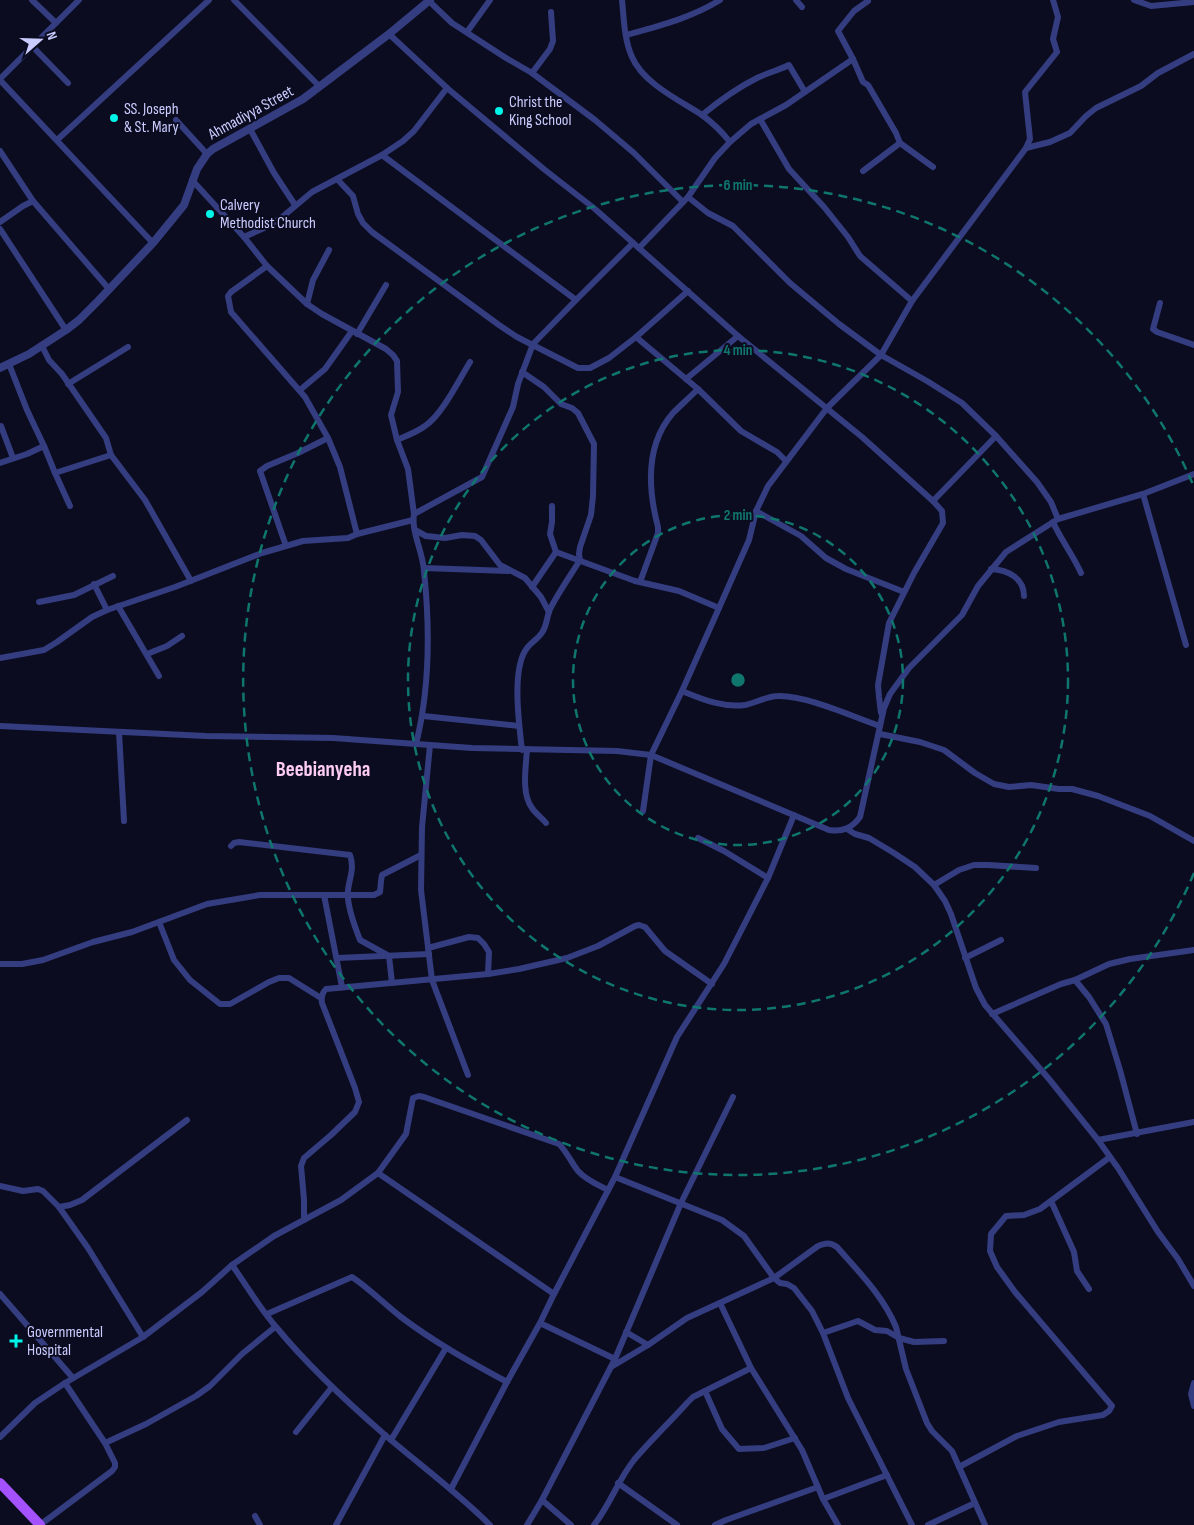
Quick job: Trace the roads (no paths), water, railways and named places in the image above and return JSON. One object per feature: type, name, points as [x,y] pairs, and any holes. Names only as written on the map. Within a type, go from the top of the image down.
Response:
[{"type":"main road","points":[[0,1483],[40,1525]]},
{"type":"street","points":[[32,0],[56,23]]},
{"type":"street","points":[[79,0],[0,79],[153,243]]},
{"type":"street","points":[[57,140],[209,0]]},
{"type":"street","points":[[234,0],[320,87]]},
{"type":"street","points":[[467,32],[490,0]]},
{"type":"street","points":[[622,0],[626,35],[632,57],[640,71],[652,82],[702,115],[718,128],[730,142]]},
{"type":"street","points":[[626,35],[675,22],[693,15],[720,0]]},
{"type":"street","points":[[796,0],[802,8]]},
{"type":"street","points":[[868,0],[854,11],[838,31],[863,82],[868,85],[900,143],[933,167]]},
{"type":"street","points":[[643,811],[651,755],[682,692],[749,540],[756,510],[768,486],[827,408],[881,355],[912,301],[1026,148],[1030,139],[1025,92],[1057,52],[1053,39],[1058,17],[1053,0]]},
{"type":"street","points":[[1134,0],[1152,6],[1194,2]]},
{"type":"street","points":[[429,1],[452,23],[506,58],[532,72],[595,120],[686,199],[733,226],[790,283],[839,324],[881,355],[962,403],[996,436],[1037,482],[1052,502],[1060,537],[1081,573]]},
{"type":"street","name":"Ahmadiyya Street","points":[[0,368],[42,346],[66,330],[79,320],[109,289],[153,243],[184,205],[192,180],[207,154],[293,106],[389,34],[429,1]]},
{"type":"street","points":[[532,72],[550,49],[553,41],[551,12]]},
{"type":"street","points":[[389,34],[447,88],[595,209],[738,336],[862,437],[942,511],[943,523],[914,572],[889,623],[878,685],[878,697],[883,719]]},
{"type":"street","points":[[32,47],[68,83]]},
{"type":"street","points":[[1026,148],[1050,142],[1070,133],[1096,108],[1141,86],[1158,73],[1194,54]]},
{"type":"street","points":[[639,248],[686,199],[715,158],[750,124],[786,105],[853,59]]},
{"type":"street","points":[[702,115],[735,90],[755,79],[789,65],[805,92]]},
{"type":"street","points":[[244,237],[280,218],[312,192],[382,155],[403,141],[414,131],[447,88]]},
{"type":"street","points":[[760,119],[789,169],[824,207],[848,237],[860,256],[912,301]]},
{"type":"street","points":[[176,120],[207,154]]},
{"type":"street","points":[[250,129],[274,173],[295,205]]},
{"type":"street","points":[[863,171],[900,143]]},
{"type":"street","points":[[0,151],[33,200],[109,289]]},
{"type":"street","points":[[382,155],[576,300]]},
{"type":"street","points":[[338,178],[354,196],[358,214],[363,223],[372,232],[517,337],[578,368],[590,368],[609,358],[688,291]]},
{"type":"street","points":[[192,180],[244,237],[267,266],[306,304],[386,349],[397,362],[398,392],[391,415],[397,440],[408,469],[414,530],[424,568],[429,626],[423,716],[416,744]]},
{"type":"street","points":[[0,222],[33,200]]},
{"type":"street","points":[[0,228],[66,330]]},
{"type":"street","points":[[0,658],[44,650],[92,617],[107,610],[191,581],[262,553],[304,541],[348,538],[414,517],[482,477],[513,407],[522,372],[533,344],[633,243]]},
{"type":"street","points":[[306,304],[313,280],[329,250]]},
{"type":"street","points":[[267,266],[231,292],[228,296],[228,301],[232,312],[300,390],[328,438],[340,468],[357,534]]},
{"type":"street","points":[[300,390],[334,359],[386,285]]},
{"type":"street","points":[[1160,303],[1153,329],[1194,345]]},
{"type":"street","points":[[636,336],[686,379],[741,431],[776,452],[786,461]]},
{"type":"street","points":[[686,379],[738,336]]},
{"type":"street","points":[[42,346],[46,355],[62,374],[106,438],[111,455],[145,500],[191,581]]},
{"type":"street","points":[[68,384],[128,347]]},
{"type":"street","points":[[397,440],[425,427],[432,421],[470,362]]},
{"type":"street","points":[[9,364],[27,410],[70,506]]},
{"type":"street","points":[[522,372],[544,386],[561,404],[572,408],[578,413],[594,444],[591,515],[580,547],[580,560],[549,612],[542,633],[526,649],[521,661],[518,688],[519,726],[524,749],[526,788],[532,808],[546,823]]},
{"type":"street","points":[[640,582],[658,533],[651,483],[651,461],[657,441],[672,414],[698,390]]},
{"type":"street","points":[[1,426],[13,458]]},
{"type":"street","points":[[933,501],[996,436]]},
{"type":"street","points":[[286,546],[260,471],[328,438]]},
{"type":"street","points":[[0,463],[44,446]]},
{"type":"street","points":[[55,473],[111,455]]},
{"type":"street","points":[[0,726],[206,736],[333,738],[430,745],[617,751],[651,755],[829,830],[847,829],[854,825],[860,817],[887,701],[904,674],[916,660],[962,615],[978,586],[1006,552],[1056,521],[1143,494],[1194,474]]},
{"type":"street","points":[[1143,494],[1186,645]]},
{"type":"street","points":[[552,506],[550,534],[556,552]]},
{"type":"street","points":[[756,510],[800,536],[826,558],[904,592]]},
{"type":"street","points":[[414,530],[426,536],[445,538],[462,535],[475,536],[481,540],[500,565],[525,578],[541,597],[549,612]]},
{"type":"street","points":[[556,552],[640,582],[679,591],[719,608]]},
{"type":"street","points":[[532,587],[556,552]]},
{"type":"street","points":[[424,568],[512,571]]},
{"type":"street","points":[[992,569],[1006,571],[1013,575],[1024,589],[1024,596]]},
{"type":"street","points":[[39,602],[74,595],[113,576]]},
{"type":"street","points":[[94,584],[107,610]]},
{"type":"street","points":[[118,606],[159,676]]},
{"type":"street","points":[[147,654],[167,646],[182,636]]},
{"type":"street","points":[[682,692],[717,704],[732,706],[778,696],[809,701],[880,726]]},
{"type":"street","points":[[423,716],[519,726]]},
{"type":"street","points":[[119,732],[124,821]]},
{"type":"street","points":[[880,734],[920,742],[944,750],[975,774],[994,784],[1009,787],[1034,785],[1072,789],[1098,796],[1150,816],[1194,841]]},
{"type":"street","points":[[430,745],[422,827],[421,890],[432,980],[468,1075]]},
{"type":"street","points":[[451,1489],[540,1323],[615,1177],[676,1037],[724,964],[768,878],[794,815]]},
{"type":"street","points":[[847,829],[877,842],[915,867],[934,885],[946,901],[976,988],[985,1005],[1049,1079],[1098,1140],[1194,1286]]},
{"type":"street","points":[[698,838],[768,878]]},
{"type":"street","points":[[231,846],[239,842],[350,855],[353,862],[347,896],[360,940],[389,956]]},
{"type":"street","points":[[0,964],[22,964],[43,960],[93,942],[159,922],[207,904],[260,895],[347,896],[378,894],[380,892],[382,875],[421,855]]},
{"type":"street","points":[[934,885],[959,870],[974,865],[988,864],[1036,868]]},
{"type":"street","points":[[324,895],[342,988]]},
{"type":"street","points":[[159,922],[174,960],[190,980],[220,1004],[230,1004],[279,978],[289,978],[321,998]]},
{"type":"street","points":[[304,1220],[301,1166],[304,1158],[331,1136],[355,1112],[359,1102],[356,1088],[322,1003],[323,991],[326,989],[432,980],[519,969],[567,958],[598,946],[639,925],[645,927],[665,951],[712,984]]},
{"type":"street","points":[[336,958],[389,956],[429,951],[470,937],[478,938],[489,952],[488,974]]},
{"type":"street","points":[[965,958],[1001,940]]},
{"type":"street","points":[[992,1014],[1109,964],[1194,950]]},
{"type":"street","points":[[389,956],[392,983]]},
{"type":"street","points":[[1075,980],[1089,997],[1106,1024],[1137,1134]]},
{"type":"street","points":[[0,1438],[35,1403],[73,1378],[143,1338],[232,1266],[274,1236],[341,1200],[378,1174],[406,1134],[413,1098],[419,1096],[559,1144],[585,1178],[608,1190]]},
{"type":"street","points":[[528,1525],[615,1359],[681,1203],[733,1097]]},
{"type":"street","points":[[59,1207],[82,1200],[187,1120]]},
{"type":"street","points":[[1098,1140],[1194,1122]]},
{"type":"street","points":[[959,1468],[1017,1436],[1059,1422],[1103,1415],[1112,1406],[1015,1292],[997,1267],[990,1251],[991,1234],[1006,1216],[1024,1215],[1040,1209],[1110,1157]]},
{"type":"street","points":[[378,1174],[554,1294]]},
{"type":"street","points":[[615,1177],[722,1220],[744,1236],[774,1278],[780,1283],[788,1284],[794,1288],[812,1311],[823,1333],[848,1398],[912,1525]]},
{"type":"street","points":[[0,1186],[23,1190],[38,1189],[59,1207],[88,1248],[143,1338]]},
{"type":"street","points":[[1051,1202],[1074,1252],[1077,1271],[1089,1289]]},
{"type":"street","points":[[611,1367],[648,1345],[687,1318],[774,1278],[818,1246],[832,1243],[874,1290],[893,1320],[906,1369],[927,1423],[952,1452],[985,1525]]},
{"type":"street","points":[[232,1266],[276,1327],[307,1362],[388,1438],[451,1489],[490,1525]]},
{"type":"street","points":[[267,1314],[352,1277],[400,1316],[446,1348],[507,1382]]},
{"type":"street","points":[[0,1294],[73,1378]]},
{"type":"street","points":[[720,1303],[751,1368],[802,1450],[823,1499],[838,1525]]},
{"type":"street","points":[[823,1333],[858,1321],[875,1330],[887,1331],[899,1338],[921,1343],[944,1341]]},
{"type":"street","points":[[540,1323],[615,1359]]},
{"type":"street","points":[[105,1443],[146,1424],[196,1396],[210,1386],[242,1354],[276,1327]]},
{"type":"street","points":[[626,1332],[648,1345]]},
{"type":"street","points":[[336,1525],[388,1438],[446,1348]]},
{"type":"street","points":[[594,1525],[618,1483],[634,1460],[693,1397],[751,1368]]},
{"type":"street","points":[[40,1525],[115,1467],[115,1463],[105,1443],[65,1383]]},
{"type":"street","points":[[1194,1383],[1191,1394],[1194,1406]]},
{"type":"street","points":[[296,1432],[332,1387]]},
{"type":"street","points":[[705,1391],[722,1429],[738,1450],[764,1448],[795,1438]]},
{"type":"street","points":[[823,1499],[887,1475]]},
{"type":"street","points":[[618,1483],[677,1525]]},
{"type":"street","points":[[715,1525],[818,1487]]},
{"type":"street","points":[[542,1500],[571,1525]]},
{"type":"street","points":[[928,1525],[975,1503]]},
{"type":"street","points":[[256,1516],[260,1525]]},
{"type":"place","name":"Christ the King School","points":[[499,111]]},
{"type":"place","name":"SS. Joseph & St. Mary","points":[[114,118]]},
{"type":"place","name":"Calvery Methodist Church","points":[[210,214]]},
{"type":"place","name":"Governmental Hospital","points":[[16,1341]]},
{"type":"district","name":"Beebianyeha","points":[[323,769]]}]
